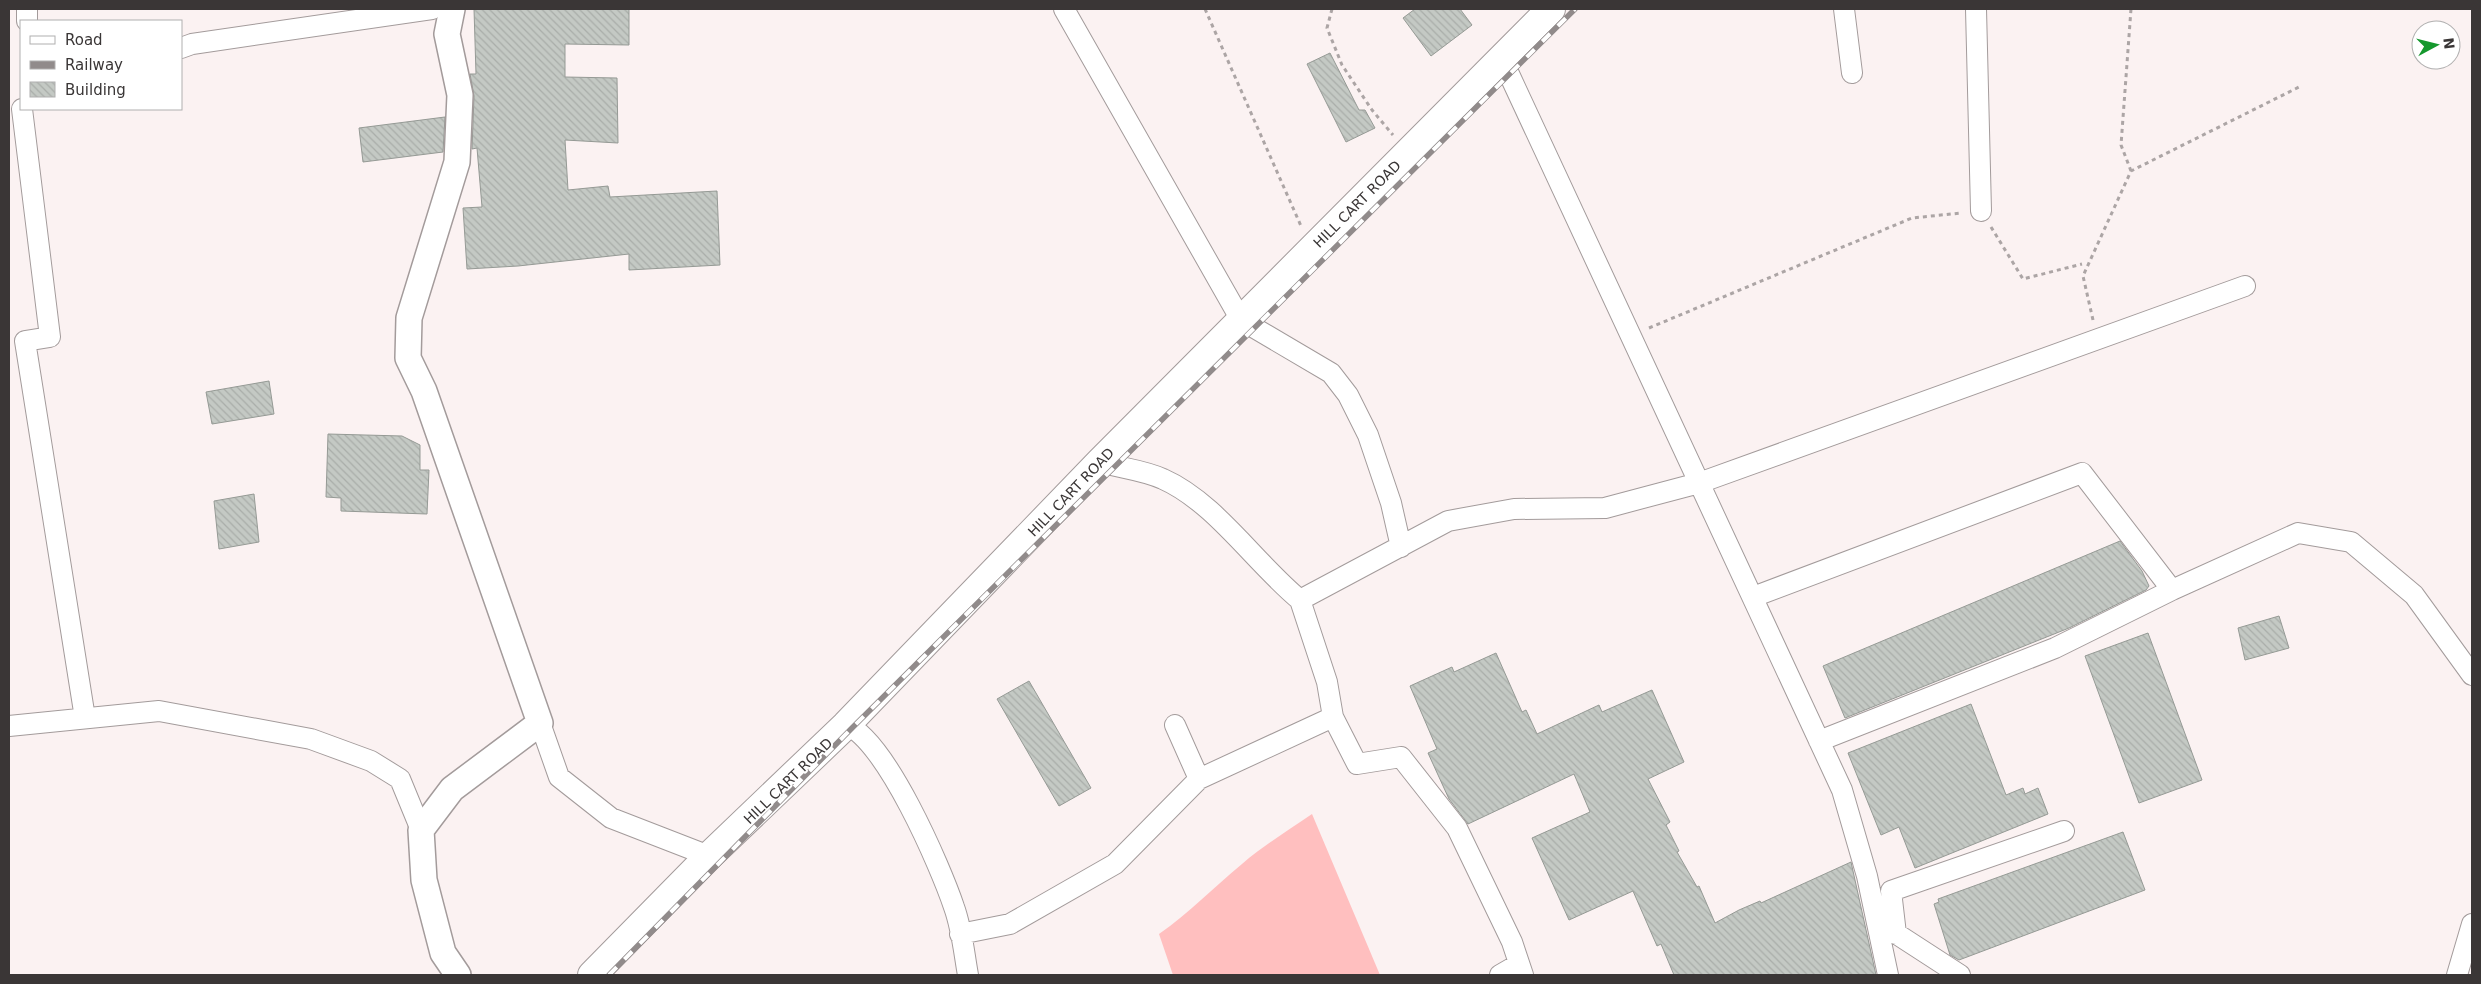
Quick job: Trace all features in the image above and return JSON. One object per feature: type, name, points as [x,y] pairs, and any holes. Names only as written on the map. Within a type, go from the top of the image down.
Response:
[{"type":"highway","name":"HILL CART ROAD","points":[[592,975],[709,856],[846,725],[1100,462],[1551,9]]},
{"type":"street","points":[[182,48],[192,44],[432,9]]},
{"type":"street","points":[[452,9],[447,34],[460,95],[457,162],[410,318],[408,358],[424,391],[559,777],[611,818],[709,856]]},
{"type":"street","points":[[1064,9],[1241,320],[1331,374],[1348,395],[1368,435],[1391,503],[1401,547]]},
{"type":"street","points":[[1844,9],[1852,73]]},
{"type":"street","points":[[1976,9],[1981,211]]},
{"type":"street","points":[[1498,63],[1509,74],[1842,790],[1867,876],[1888,975]]},
{"type":"street","points":[[22,110],[50,337],[25,341],[85,718]]},
{"type":"street","points":[[1300,600],[1361,565],[1401,547],[1448,521],[1514,509],[1605,508],[1699,483],[2245,286]]},
{"type":"street","points":[[1100,462],[1163,478],[1197,498],[1275,580],[1300,600],[1327,682],[1333,717],[1357,764],[1401,758],[1457,828],[1512,942],[1521,970],[1500,975]]},
{"type":"street","points":[[1752,598],[2082,473],[2172,590]]},
{"type":"street","points":[[1820,741],[2055,648],[2172,590],[2298,533],[2352,542],[2414,595],[2472,675]]},
{"type":"street","points":[[9,726],[159,711],[311,739],[371,761],[400,779],[421,830],[426,889],[443,953],[458,975]]},
{"type":"street","points":[[960,934],[1010,924],[1115,864],[1199,779],[1333,717]]},
{"type":"street","points":[[421,830],[452,789],[540,723]]},
{"type":"street","points":[[846,725],[853,727],[881,759],[908,800],[955,908],[968,975]]},
{"type":"street","points":[[1175,725],[1199,779]]},
{"type":"street","points":[[1896,934],[1891,892],[2064,831]]},
{"type":"street","points":[[1876,921],[1960,975]]},
{"type":"street","points":[[2457,975],[2472,924]]},
{"type":"path","points":[[1205,9],[1312,249]]},
{"type":"path","points":[[1332,9],[1326,28],[1342,65],[1372,110],[1408,153]]},
{"type":"path","points":[[2131,9],[2121,145],[2131,171]]},
{"type":"path","points":[[2097,340],[2083,276],[2131,171],[2299,87]]},
{"type":"path","points":[[1631,336],[1912,218],[1981,211],[2023,279],[2082,264]]},
{"type":"shaded area","points":[[1312,814],[1380,975],[1173,975],[1159,934],[1250,857]]},
{"type":"building","points":[[474,9],[629,9],[629,45],[565,44],[565,77],[617,78],[618,143],[565,140],[568,190],[608,186],[610,197],[717,191],[720,265],[629,270],[629,254],[518,266],[467,269],[463,208],[482,207],[477,148],[472,149],[474,96],[470,74],[476,74]]},
{"type":"building","points":[[1415,9],[1460,9],[1472,25],[1431,56],[1403,18]]},
{"type":"building","points":[[1330,53],[1359,110],[1365,110],[1375,128],[1346,142],[1307,64]]},
{"type":"building","points":[[445,117],[443,152],[363,162],[359,128]]},
{"type":"building","points":[[269,381],[274,414],[212,424],[206,392]]},
{"type":"building","points":[[328,434],[402,436],[420,445],[420,470],[429,470],[427,514],[341,511],[341,498],[326,497]]},
{"type":"building","points":[[254,494],[259,542],[219,549],[214,501]]},
{"type":"building","points":[[2120,541],[2142,571],[2149,586],[2146,590],[2069,628],[1845,718],[1823,666]]},
{"type":"building","points":[[2279,616],[2289,648],[2245,660],[2238,628]]},
{"type":"building","points":[[2148,633],[2202,780],[2139,803],[2085,656]]},
{"type":"building","points":[[1496,653],[1522,712],[1526,710],[1537,734],[1599,705],[1602,712],[1652,690],[1684,762],[1648,779],[1670,822],[1666,825],[1679,851],[1677,852],[1697,887],[1699,886],[1715,923],[1739,910],[1760,901],[1761,903],[1851,862],[1876,975],[1674,975],[1661,944],[1657,946],[1633,891],[1569,920],[1532,838],[1590,812],[1574,774],[1468,824],[1449,799],[1428,753],[1437,749],[1410,686],[1452,667],[1454,672]]},
{"type":"building","points":[[1029,681],[1091,788],[1059,806],[997,699]]},
{"type":"building","points":[[1971,704],[2006,795],[2023,788],[2025,794],[2038,788],[2048,814],[1915,868],[1899,827],[1881,835],[1848,753]]},
{"type":"building","points":[[2123,832],[2145,890],[1959,960],[1950,955],[1934,904],[1939,902],[1938,899]]},
{"type":"railway","points":[[609,975],[853,727],[1575,9]]}]
